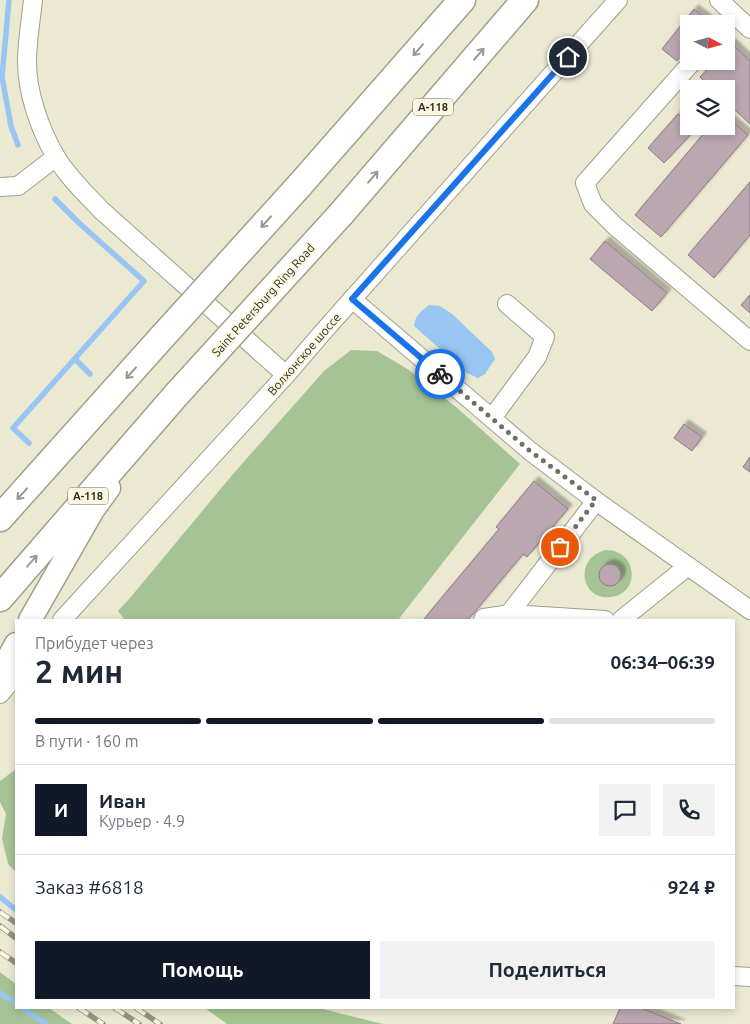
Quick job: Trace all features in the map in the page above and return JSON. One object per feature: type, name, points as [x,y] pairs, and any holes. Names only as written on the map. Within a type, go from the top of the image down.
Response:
[{"type":"highway","points":[[0,518],[299,186],[462,0]]},
{"type":"highway","name":"Saint Petersburg Ring Road","points":[[0,598],[177,394],[341,214],[525,0]]},
{"type":"main road","points":[[31,619],[93,510],[177,394]]},
{"type":"main road","points":[[0,672],[15,646]]},
{"type":"street","points":[[33,0],[27,62],[31,94],[41,126],[56,157],[76,184],[101,210],[286,375]]},
{"type":"street","name":"Волхонское шоссе","points":[[67,619],[618,0]]},
{"type":"street","points":[[719,0],[727,15]]},
{"type":"street","points":[[735,22],[750,29]]},
{"type":"street","points":[[685,70],[585,183],[592,204],[615,226],[750,340]]},
{"type":"street","points":[[0,187],[18,186],[56,157]]},
{"type":"street","points":[[352,299],[530,451],[750,610]]},
{"type":"street","points":[[492,418],[537,357],[545,337],[507,304]]},
{"type":"street","points":[[511,614],[512,610],[596,500]]},
{"type":"street","points":[[622,619],[688,566]]},
{"type":"street","points":[[484,619],[511,614],[589,619]]},
{"type":"street","points":[[0,694],[15,676]]},
{"type":"street","points":[[735,976],[750,977]]},
{"type":"green space","points":[[351,350],[377,351],[409,370],[456,407],[520,464],[399,619],[124,619],[118,611],[233,474],[324,371]]},
{"type":"green space","points":[[606,550],[617,552],[630,564],[632,572],[631,581],[621,594],[611,597],[601,596],[593,592],[588,586],[585,578],[585,569],[589,561],[596,554]],"holes":[[[612,564],[619,571],[619,580],[611,585],[605,585],[599,574],[603,566]]]},
{"type":"green space","points":[[15,770],[15,871],[8,864],[2,838],[6,814],[0,802],[0,781]]},
{"type":"green space","points":[[0,972],[15,983],[15,1009],[50,1009],[72,1024],[0,1024]]},
{"type":"green space","points":[[206,1009],[323,1009],[383,1024],[227,1024]]},
{"type":"water","points":[[429,305],[440,306],[452,314],[492,352],[495,359],[485,374],[478,378],[467,373],[414,326],[419,314]]},
{"type":"building","points":[[694,9],[702,15],[689,15]]},
{"type":"building","points":[[680,26],[680,57],[677,61],[662,49]]},
{"type":"building","points":[[735,47],[750,61],[750,124],[735,110],[735,80],[703,80],[700,77],[707,70],[735,70]]},
{"type":"building","points":[[678,114],[680,116],[680,135],[690,135],[664,163],[648,148]]},
{"type":"building","points":[[735,124],[748,135],[661,237],[635,215],[702,135],[735,135]]},
{"type":"building","points":[[750,182],[750,235],[714,278],[688,255]]},
{"type":"building","points":[[605,241],[667,293],[652,311],[590,259]]},
{"type":"building","points":[[750,295],[750,313],[741,305]]},
{"type":"building","points":[[684,424],[702,437],[692,451],[674,438]]},
{"type":"building","points":[[750,457],[750,472],[743,467]]},
{"type":"building","points":[[534,481],[568,509],[527,557],[523,554],[469,619],[424,619],[499,529],[496,527]]},
{"type":"building","points":[[610,564],[618,567],[621,575],[618,583],[610,586],[602,583],[599,575],[602,567]]},
{"type":"building","points":[[620,1009],[644,1009],[681,1024],[613,1024]]},
{"type":"waterway","points":[[9,0],[2,77],[11,126],[18,145]]},
{"type":"waterway","points":[[29,443],[13,428],[144,281],[55,199]]},
{"type":"waterway","points":[[75,359],[90,374]]},
{"type":"waterway","points":[[0,897],[15,909]]},
{"type":"waterway","points":[[0,993],[15,1002]]},
{"type":"waterway","points":[[24,1009],[46,1024]]},
{"type":"railway","points":[[0,912],[15,922]]},
{"type":"railway","points":[[0,926],[15,937]]},
{"type":"railway","points":[[0,952],[15,962]]},
{"type":"railway","points":[[80,1009],[103,1024]]},
{"type":"railway","points":[[116,1009],[139,1024]]},
{"type":"railway","points":[[138,1009],[160,1024]]},
{"type":"way so far","points":[[440,374],[530,451],[596,500],[560,547]]},
{"type":"route","points":[[440,374],[352,299],[568,57]]}]
